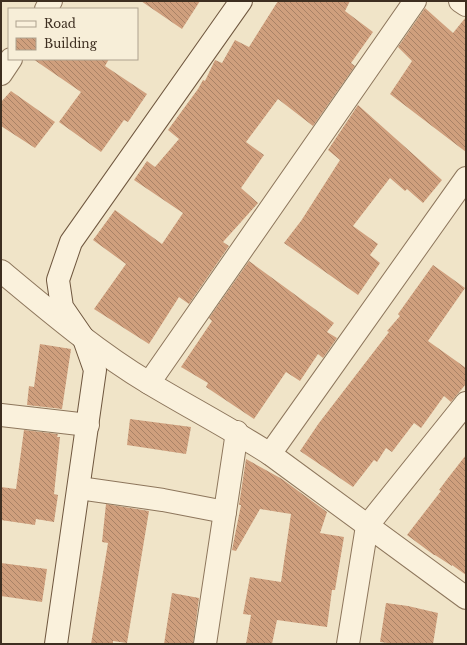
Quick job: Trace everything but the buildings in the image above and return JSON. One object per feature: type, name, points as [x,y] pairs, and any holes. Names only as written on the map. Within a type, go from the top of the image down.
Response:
[{"type":"street","points":[[56,644],[95,370],[84,339],[62,307],[58,280],[71,242],[241,1]]},
{"type":"street","points":[[149,383],[415,1]]},
{"type":"street","points":[[460,1],[466,5]]},
{"type":"street","points":[[1,74],[10,60]]},
{"type":"street","points":[[270,454],[466,178]]},
{"type":"street","points":[[1,271],[84,339],[149,383],[237,432],[270,454],[466,598]]},
{"type":"street","points":[[348,644],[367,526],[466,403]]},
{"type":"street","points":[[1,415],[88,425]]},
{"type":"street","points":[[204,644],[237,432]]},
{"type":"street","points":[[79,488],[163,500],[225,512]]}]
